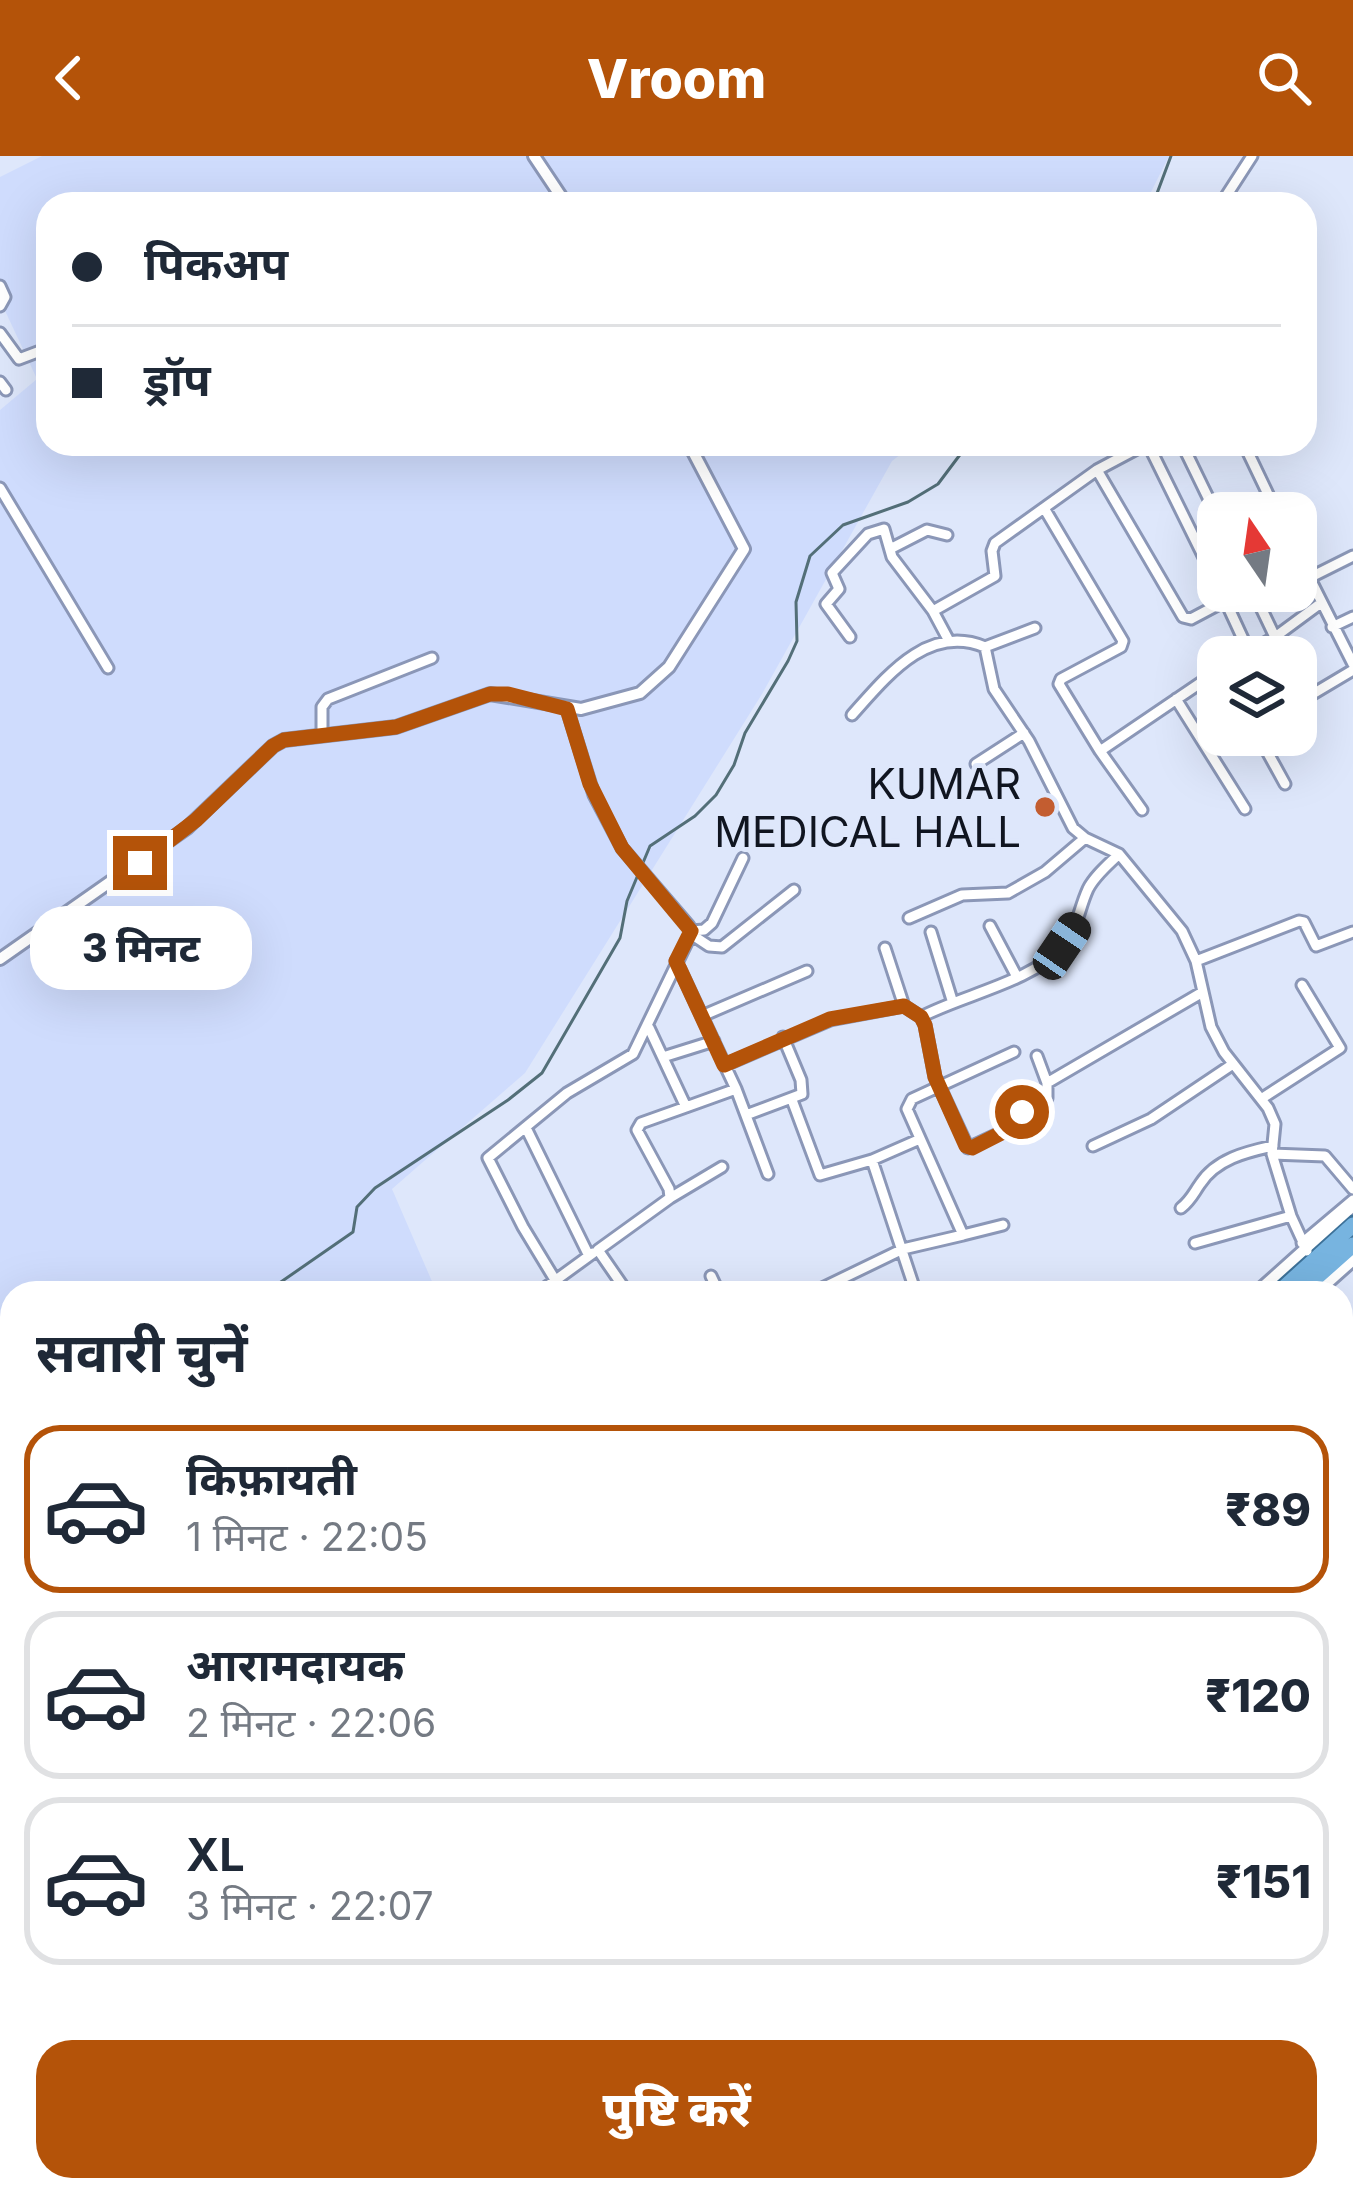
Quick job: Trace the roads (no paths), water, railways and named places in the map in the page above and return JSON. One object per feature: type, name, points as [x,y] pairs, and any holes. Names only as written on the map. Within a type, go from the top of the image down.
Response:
[{"type":"highway","points":[[1286,1281],[1307,1251],[1353,1225]]},
{"type":"highway","points":[[1312,1281],[1353,1245]]},
{"type":"street","points":[[534,156],[558,192]]},
{"type":"street","points":[[1230,192],[1252,156]]},
{"type":"street","points":[[0,286],[5,297],[0,306]]},
{"type":"street","points":[[0,333],[19,359],[36,355]]},
{"type":"street","points":[[0,959],[178,835],[273,746],[299,736],[406,725],[490,694],[567,709],[608,704],[652,686],[742,554],[740,539],[695,456]]},
{"type":"street","points":[[932,611],[990,580],[997,572],[995,543],[1096,470],[1123,456]]},
{"type":"street","points":[[1153,456],[1197,545]]},
{"type":"street","points":[[1188,456],[1205,492]]},
{"type":"street","points":[[1250,456],[1267,492]]},
{"type":"street","points":[[1096,470],[1184,617],[1191,619],[1199,612]]},
{"type":"street","points":[[0,488],[108,668]]},
{"type":"street","points":[[1044,508],[1124,641],[1060,681],[1060,689],[1142,810]]},
{"type":"street","points":[[890,549],[927,530],[946,536]]},
{"type":"street","points":[[850,637],[826,604],[839,589],[832,573],[872,531],[887,531],[890,549],[947,639]]},
{"type":"street","points":[[1317,574],[1353,556]]},
{"type":"street","points":[[1317,594],[1353,667],[1317,690]]},
{"type":"street","points":[[1276,636],[1321,602]]},
{"type":"street","points":[[1332,627],[1353,617]]},
{"type":"street","points":[[851,715],[900,665],[947,639],[985,646],[1034,628]]},
{"type":"street","points":[[985,646],[994,689],[1024,734],[1072,828],[1119,854],[1167,908],[1196,962],[1211,1027],[1275,1124],[1273,1150],[1291,1216],[1307,1251]]},
{"type":"street","points":[[322,734],[322,707],[328,699],[432,658]]},
{"type":"street","points":[[1100,751],[1197,685]]},
{"type":"street","points":[[1176,699],[1246,809]]},
{"type":"street","points":[[567,709],[594,795],[634,866],[691,932],[710,946],[722,947],[794,890]]},
{"type":"street","points":[[976,764],[1024,734]]},
{"type":"street","points":[[1270,756],[1286,784]]},
{"type":"street","points":[[909,917],[967,894],[1008,892],[1045,872],[1085,838]]},
{"type":"street","points":[[921,1017],[952,1000],[1017,977],[1062,946],[1080,921],[1089,887],[1119,854]]},
{"type":"street","points":[[691,932],[712,923],[743,858]]},
{"type":"street","points":[[1196,962],[1299,920],[1316,946],[1353,932]]},
{"type":"street","points":[[990,926],[1017,977]]},
{"type":"street","points":[[691,932],[649,1028],[627,1060],[567,1093],[488,1158],[554,1281],[722,1167]]},
{"type":"street","points":[[931,932],[952,1000]]},
{"type":"street","points":[[885,948],[904,1006],[921,1017],[939,1086],[966,1146],[972,1148],[1015,1126],[1025,1108],[1047,1098],[1047,1083],[1036,1056]]},
{"type":"street","points":[[676,961],[736,1089],[768,1174]]},
{"type":"street","points":[[702,1016],[807,971]]},
{"type":"street","points":[[1302,985],[1340,1048]]},
{"type":"street","points":[[1047,1083],[1201,993]]},
{"type":"street","points":[[724,1065],[851,1013],[904,1006]]},
{"type":"street","points":[[649,1028],[686,1107]]},
{"type":"street","points":[[746,1115],[800,1096],[802,1089],[783,1037]]},
{"type":"street","points":[[663,1057],[714,1041]]},
{"type":"street","points":[[1262,1099],[1353,1042]]},
{"type":"street","points":[[963,1235],[908,1103],[1014,1052]]},
{"type":"street","points":[[1093,1146],[1151,1119],[1233,1064]]},
{"type":"street","points":[[670,1198],[637,1130],[641,1123],[736,1089]]},
{"type":"street","points":[[792,1100],[820,1174],[872,1160],[920,1139]]},
{"type":"street","points":[[526,1128],[593,1253],[617,1281]]},
{"type":"street","points":[[1181,1208],[1220,1165],[1273,1150],[1325,1156],[1353,1189]]},
{"type":"street","points":[[872,1160],[912,1281]]},
{"type":"street","points":[[1271,1281],[1353,1203]]},
{"type":"street","points":[[1195,1243],[1291,1216]]},
{"type":"street","points":[[837,1281],[902,1249],[1003,1225]]},
{"type":"street","points":[[1329,1281],[1353,1260]]},
{"type":"street","points":[[711,1276],[713,1281]]},
{"type":"waterway","points":[[1158,192],[1171,156]]},
{"type":"waterway","points":[[282,1281],[353,1232],[357,1207],[375,1188],[542,1073],[620,938],[627,901],[650,846],[695,816],[716,795],[745,733],[788,661],[797,641],[796,602],[810,556],[843,525],[908,502],[938,484],[959,456]]},
{"type":"place","name":"KUMAR MEDICAL HALL","points":[[1045,807]]}]
